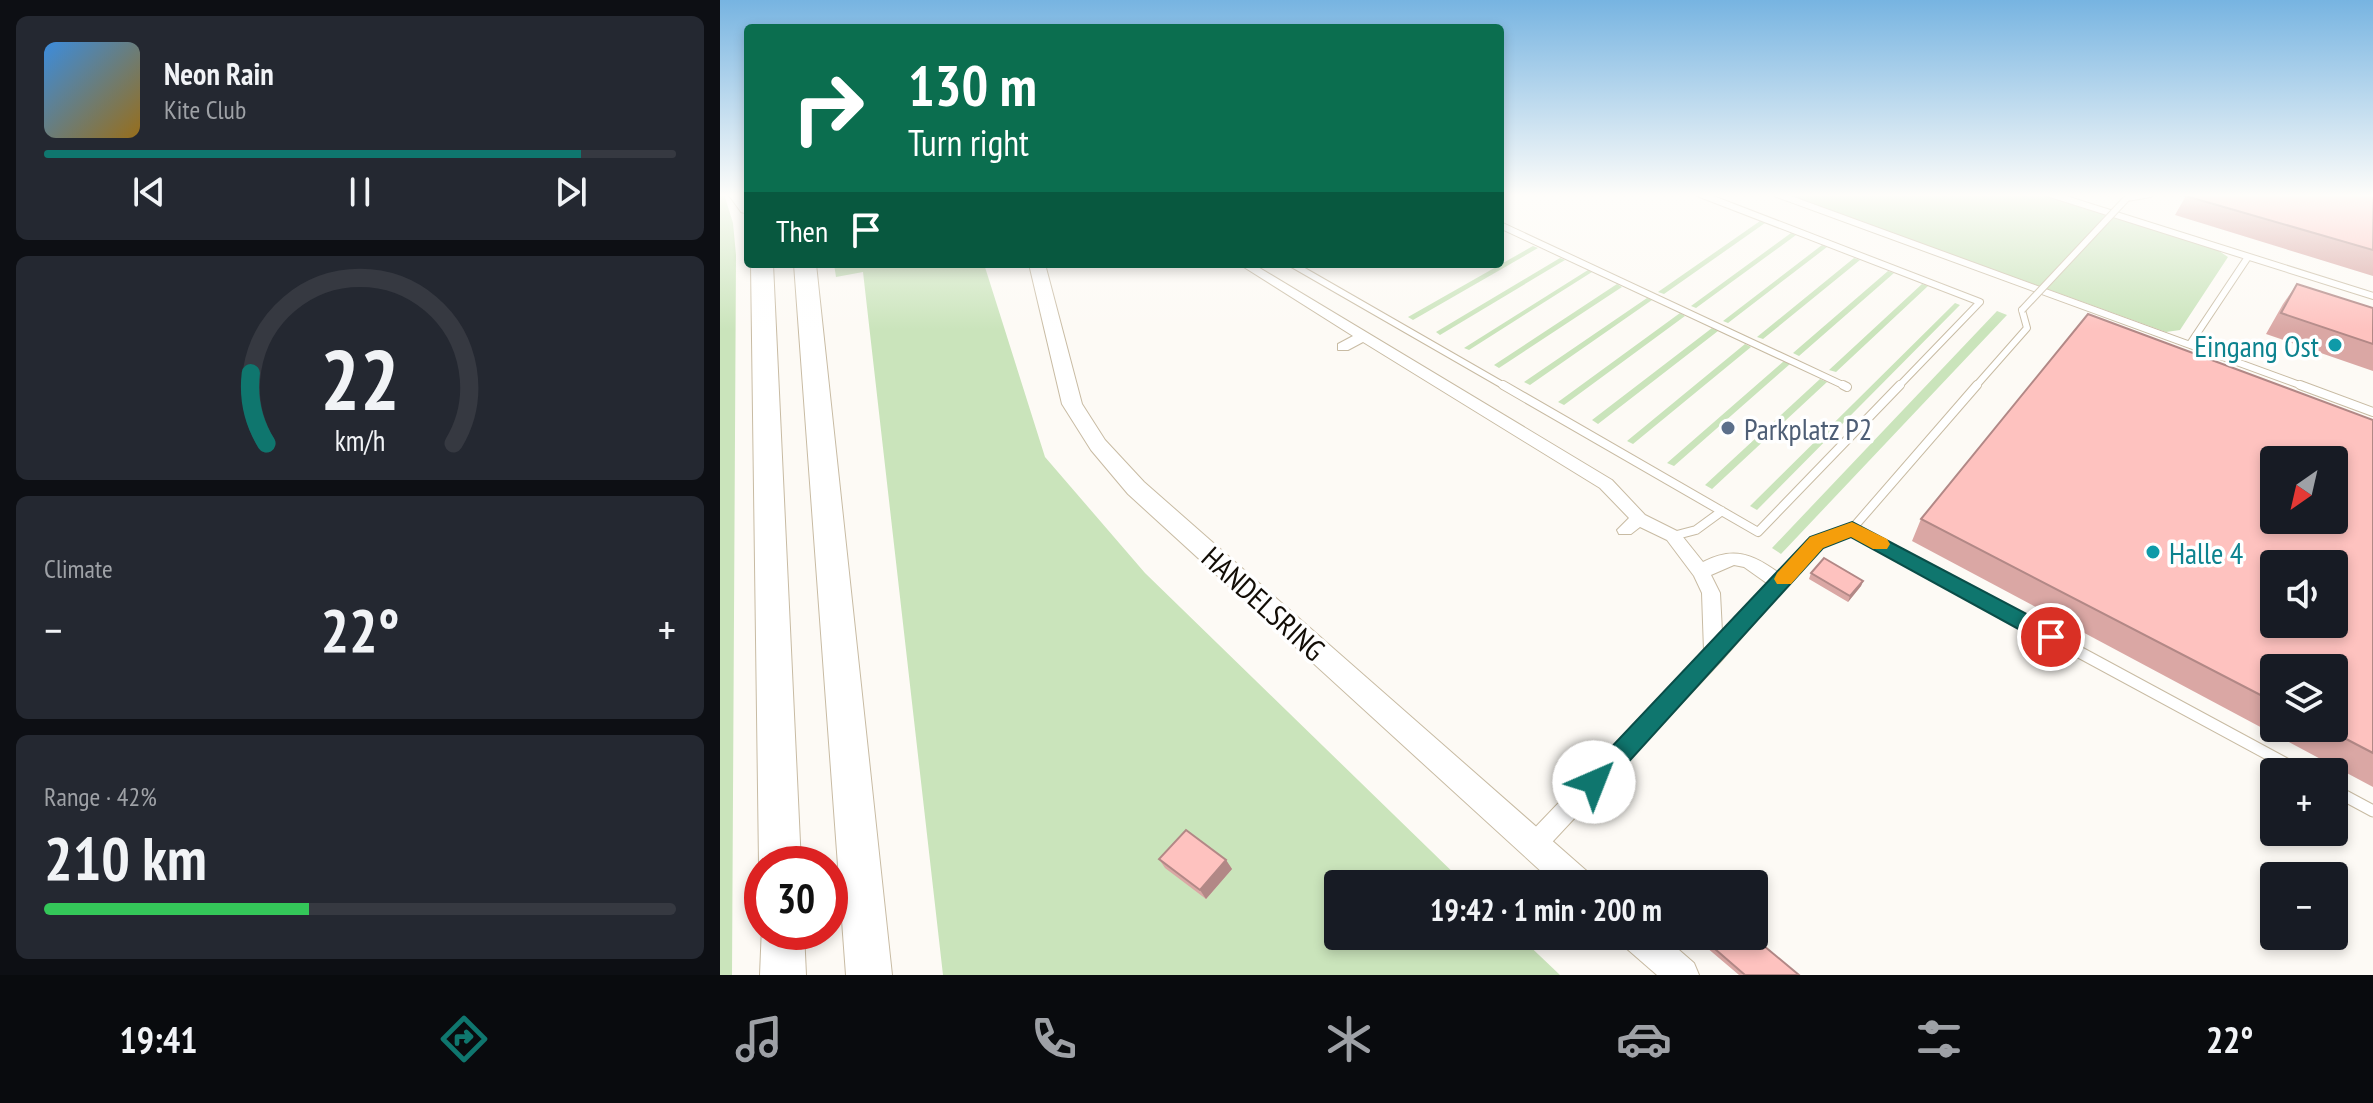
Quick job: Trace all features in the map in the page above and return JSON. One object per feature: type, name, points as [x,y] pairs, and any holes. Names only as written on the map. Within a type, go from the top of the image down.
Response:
[{"type":"highway","points":[[762,268],[779,846]]},
{"type":"highway","points":[[805,268],[869,975]]},
{"type":"highway","points":[[782,950],[783,975]]},
{"type":"main road","name":"HANDELSRING","points":[[1038,268],[1072,404],[1098,445],[1136,488],[1562,870]]},
{"type":"main road","points":[[1654,950],[1682,975]]},
{"type":"street","points":[[1252,268],[1606,484],[1639,519],[1673,536],[1701,572],[1711,593],[1714,655]]},
{"type":"street","points":[[1343,347],[1363,336]]},
{"type":"street","points":[[1625,530],[1639,519]]},
{"type":"street","points":[[1534,845],[1786,577],[1734,556],[1722,558],[1701,572]]},
{"type":"lane","points":[[1531,240],[1847,387]]},
{"type":"lane","points":[[1299,268],[1758,532],[1980,302],[1818,240]]},
{"type":"lane","points":[[1902,240],[2373,412]]},
{"type":"lane","points":[[1786,577],[1817,543],[1852,529],[2027,328],[2022,310],[2088,240]]},
{"type":"lane","points":[[2193,240],[2373,296]]},
{"type":"lane","points":[[2190,344],[2248,257]]},
{"type":"lane","points":[[1673,536],[1696,530],[1722,511]]},
{"type":"lane","points":[[1852,529],[2275,758]]},
{"type":"lane","points":[[2348,798],[2373,811]]},
{"type":"green space","points":[[720,240],[735,240],[732,975],[720,975]]},
{"type":"green space","points":[[1733,240],[1742,240],[1664,294],[1658,292]]},
{"type":"green space","points":[[1782,240],[1790,240],[1696,308],[1691,306]]},
{"type":"green space","points":[[1911,240],[2186,240],[2216,249],[2228,257],[2180,330],[2166,332]]},
{"type":"green space","points":[[1822,245],[1827,247],[1728,323],[1723,321]]},
{"type":"green space","points":[[1533,246],[1538,248],[1504,268],[1504,262]]},
{"type":"green space","points":[[1560,258],[1565,260],[1440,335],[1436,332]]},
{"type":"green space","points":[[1854,258],[1860,260],[1763,339],[1757,337]]},
{"type":"green space","points":[[835,268],[985,268],[1045,457],[1145,573],[1451,870],[1324,870],[1324,950],[1534,950],[1560,975],[943,975],[863,272],[836,277]]},
{"type":"green space","points":[[1494,268],[1503,268],[1413,320],[1408,317]]},
{"type":"green space","points":[[1588,270],[1592,272],[1469,350],[1464,348]]},
{"type":"green space","points":[[1888,271],[1894,273],[1799,356],[1793,353]]},
{"type":"green space","points":[[1617,284],[1622,287],[1499,368],[1494,365]]},
{"type":"green space","points":[[1922,284],[1928,286],[1836,372],[1829,370]]},
{"type":"green space","points":[[1647,298],[1652,300],[1530,385],[1524,382]]},
{"type":"green space","points":[[1955,303],[1960,305],[1757,510],[1750,506]]},
{"type":"green space","points":[[1997,311],[2007,315],[1781,554],[1772,548]]},
{"type":"green space","points":[[1680,313],[1685,316],[1564,405],[1558,402]]},
{"type":"green space","points":[[1712,328],[1718,331],[1598,424],[1592,420]]},
{"type":"green space","points":[[1745,344],[1751,347],[1633,444],[1627,441]]},
{"type":"green space","points":[[1784,361],[1790,364],[1674,466],[1667,463]]},
{"type":"green space","points":[[1820,379],[1827,382],[1712,489],[1705,485]]},
{"type":"building","points":[[2337,240],[2373,240],[2373,250]]},
{"type":"building","points":[[2297,284],[2373,308],[2373,344],[2281,313]]},
{"type":"building","name":"Halle 4","points":[[2088,314],[2373,420],[2373,753],[2348,740],[2348,654],[2260,654],[2260,695],[1921,519]]},
{"type":"building","points":[[1824,558],[1863,581],[1850,596],[1811,573]]},
{"type":"building","points":[[1186,830],[1226,860],[1200,890],[1159,859]]},
{"type":"building","points":[[1768,949],[1799,975],[1745,975],[1716,950]]},
{"type":"slow traffic","points":[[1784,579],[1817,543],[1852,529],[1880,544]]},
{"type":"place","name":"Eingang Ost","points":[[2335,345]]},
{"type":"place","name":"Parkplatz P2","points":[[1728,428]]},
{"type":"place","name":"Halle 4","points":[[2153,552]]},
{"type":"route","points":[[1594,782],[1817,543],[1852,529],[2051,637]]}]
